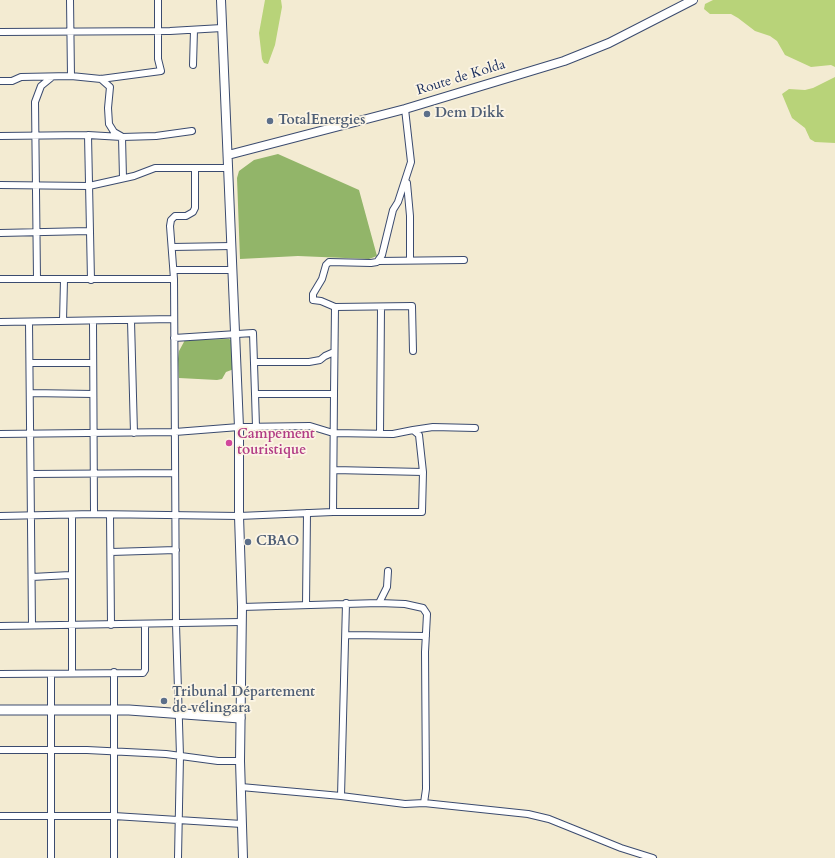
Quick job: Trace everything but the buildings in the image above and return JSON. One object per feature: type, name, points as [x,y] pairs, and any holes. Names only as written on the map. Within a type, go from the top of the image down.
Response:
[{"type":"highway","points":[[0,710],[114,711],[240,718]]},
{"type":"main road","points":[[221,0],[239,427],[239,516],[242,607],[240,761],[243,858]]},
{"type":"main road","name":"Route de Kolda","points":[[228,155],[404,109],[564,61],[609,43],[693,0]]},
{"type":"street","points":[[70,0],[70,76]]},
{"type":"street","points":[[0,81],[12,81],[21,78],[70,76],[101,79],[161,71],[158,59],[158,0]]},
{"type":"street","points":[[0,32],[194,30],[222,28]]},
{"type":"street","points":[[193,65],[194,30]]},
{"type":"street","points":[[37,279],[35,102],[42,86],[52,77]]},
{"type":"street","points":[[101,79],[110,87],[111,91],[108,108],[109,124],[114,132],[122,137]]},
{"type":"street","points":[[378,261],[382,255],[393,210],[398,202],[411,162],[404,109]]},
{"type":"street","points":[[0,136],[88,135],[122,137],[156,136],[192,132]]},
{"type":"street","points":[[88,135],[91,280]]},
{"type":"street","points":[[122,137],[123,178]]},
{"type":"street","points":[[0,185],[36,184],[89,186],[123,178],[155,168],[229,168]]},
{"type":"street","points":[[178,858],[180,820],[180,756],[176,624],[177,515],[174,270],[171,220],[175,216],[190,215],[195,208],[195,168]]},
{"type":"street","points":[[407,177],[410,216],[410,260]]},
{"type":"street","points":[[0,233],[89,231]]},
{"type":"street","points":[[172,248],[232,246]]},
{"type":"street","points":[[413,350],[412,306],[381,308],[335,307],[321,301],[313,300],[313,294],[322,279],[326,265],[329,262],[371,263],[378,261],[464,260]]},
{"type":"street","points":[[174,270],[233,270]]},
{"type":"street","points":[[0,279],[91,280],[174,278]]},
{"type":"street","points":[[63,321],[64,280]]},
{"type":"street","points":[[333,512],[335,307]]},
{"type":"street","points":[[380,434],[381,308]]},
{"type":"street","points":[[0,322],[93,322],[174,319]]},
{"type":"street","points":[[131,321],[134,433]]},
{"type":"street","points":[[29,322],[32,625]]},
{"type":"street","points":[[93,322],[92,363],[94,514]]},
{"type":"street","points":[[174,338],[253,333],[256,427]]},
{"type":"street","points":[[255,362],[309,362],[320,360],[334,352]]},
{"type":"street","points":[[30,363],[92,363]]},
{"type":"street","points":[[30,393],[93,394]]},
{"type":"street","points":[[255,394],[334,394]]},
{"type":"street","points":[[0,434],[175,432],[239,427],[310,426],[333,433],[393,434],[433,427],[474,428]]},
{"type":"street","points":[[0,516],[94,514],[239,516],[333,512],[422,512],[422,472],[419,435],[413,430]]},
{"type":"street","points":[[334,470],[422,472]]},
{"type":"street","points":[[31,474],[176,473]]},
{"type":"street","points":[[306,605],[307,514]]},
{"type":"street","points":[[72,515],[70,575],[72,673]]},
{"type":"street","points":[[110,515],[111,625]]},
{"type":"street","points":[[111,552],[176,550]]},
{"type":"street","points":[[379,603],[387,587],[388,572]]},
{"type":"street","points":[[32,577],[70,575]]},
{"type":"street","points":[[341,796],[346,603]]},
{"type":"street","points":[[242,607],[379,603],[405,604],[423,608],[427,614],[426,789],[424,803]]},
{"type":"street","points":[[0,626],[145,625],[241,622]]},
{"type":"street","points":[[0,674],[114,672],[143,673],[145,625]]},
{"type":"street","points":[[346,635],[426,636]]},
{"type":"street","points":[[114,672],[114,858]]},
{"type":"street","points":[[50,674],[51,858]]},
{"type":"street","points":[[0,750],[87,750],[180,756],[218,761],[240,761]]},
{"type":"street","points":[[241,787],[341,796],[405,804],[424,803],[528,814],[549,819],[621,848],[653,858]]},
{"type":"street","points":[[0,816],[114,816],[242,824]]},
{"type":"green space","points":[[265,0],[281,0],[282,7],[275,45],[268,64],[264,63],[262,59],[259,33]]},
{"type":"green space","points":[[713,0],[835,0],[835,67],[831,65],[811,67],[785,55],[777,41],[770,36],[755,31],[731,14],[710,14],[704,9],[705,4]]},
{"type":"green space","points":[[835,77],[835,143],[815,142],[810,139],[805,128],[792,118],[782,94],[789,89],[805,90],[813,88]]},
{"type":"green space","points":[[278,154],[359,190],[377,256],[369,259],[298,256],[240,259],[237,178],[239,171],[254,160]]},
{"type":"green space","points":[[229,339],[233,341],[234,369],[226,372],[222,379],[179,378],[179,351],[185,340]]},
{"type":"place","name":"Dem Dikk","points":[[427,114]]},
{"type":"place","name":"TotalEnergies","points":[[270,121]]},
{"type":"place","name":"Campement touristique","points":[[229,443]]},
{"type":"place","name":"CBAO","points":[[248,542]]},
{"type":"place","name":"Tribunal Département de vélingara","points":[[164,701]]}]
